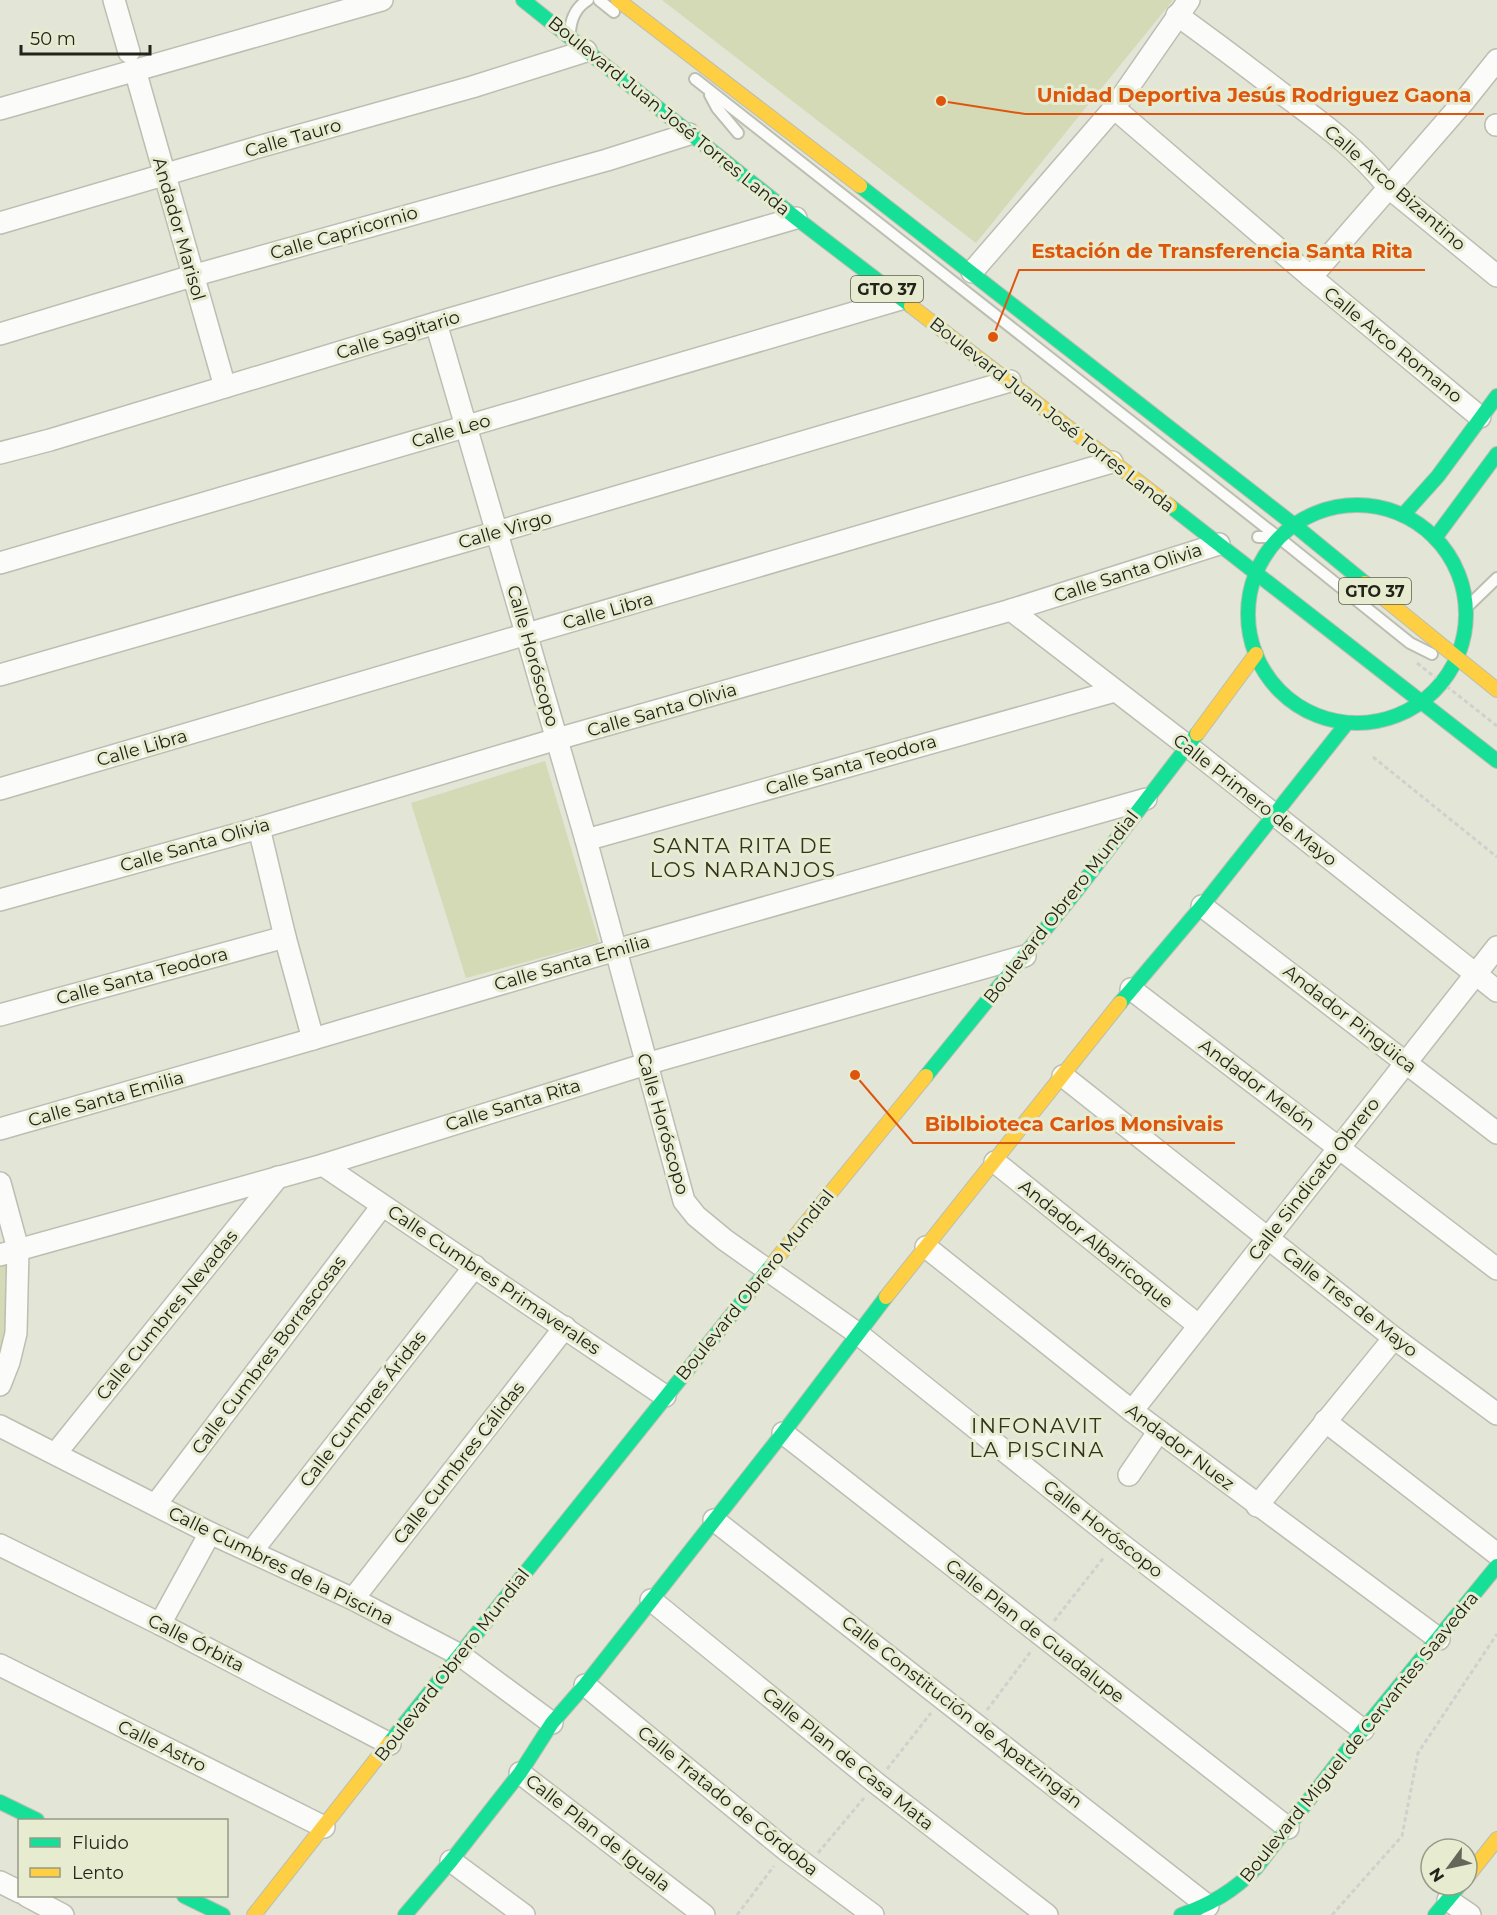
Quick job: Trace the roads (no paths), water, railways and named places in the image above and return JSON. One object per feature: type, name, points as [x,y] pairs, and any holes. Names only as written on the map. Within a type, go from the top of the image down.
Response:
[{"type":"street","name":"Andador Marisol","points":[[114,0],[225,387]]},
{"type":"street","points":[[0,109],[132,61],[382,0]]},
{"type":"street","name":"Boulevard Juan José Torres Landa","points":[[523,0],[796,218],[1010,381],[1497,761]]},
{"type":"street","name":"GTO 37","points":[[618,0],[972,272],[1293,524],[1456,659],[1497,690]]},
{"type":"street","points":[[972,272],[1114,108],[1183,7]]},
{"type":"street","name":"Calle Arco Bizantino","points":[[1183,7],[1358,154],[1388,187],[1497,276]]},
{"type":"street","name":"Calle Tauro","points":[[0,223],[472,87],[578,45]]},
{"type":"street","points":[[1311,277],[1497,60]]},
{"type":"street","name":"Calle Arco Romano","points":[[1114,108],[1311,277],[1480,417]]},
{"type":"street","name":"Calle Capricornio","points":[[0,334],[192,276],[607,160],[689,134]]},
{"type":"street","name":"Calle Sagitario","points":[[0,453],[796,218]]},
{"type":"street","name":"Calle Leo","points":[[0,563],[901,299]]},
{"type":"street","name":"Calle Horóscopo","points":[[436,323],[586,840],[684,1201],[696,1216],[725,1240],[857,1333],[1117,1541],[1363,1730]]},
{"type":"street","name":"Calle Virgo","points":[[0,675],[1010,381]]},
{"type":"street","points":[[1402,515],[1438,476],[1497,396]]},
{"type":"street","points":[[1435,538],[1497,454]]},
{"type":"street","name":"Calle Libra","points":[[0,789],[1112,462]]},
{"type":"street","points":[[1347,505],[1375,506],[1402,515],[1435,538],[1454,567],[1461,583],[1466,608],[1464,634],[1456,659],[1442,683],[1421,702],[1386,719],[1366,723],[1347,723],[1318,716],[1292,701],[1270,680],[1256,654],[1250,634],[1247,613],[1250,592],[1255,573],[1266,552],[1293,524],[1318,511],[1347,505]]},
{"type":"street","name":"Calle Santa Olivia","points":[[0,900],[259,828],[1011,610],[1219,544]]},
{"type":"street","name":"Calle Primero de Mayo","points":[[1011,610],[1189,747],[1497,991]]},
{"type":"street","name":"Boulevard Obrero Mundial","points":[[254,1915],[767,1269],[1026,955],[1189,747],[1256,654]]},
{"type":"street","name":"Calle Santa Teodora","points":[[586,840],[1115,691]]},
{"type":"street","points":[[405,1915],[520,1773],[552,1723],[585,1685],[783,1433],[857,1333],[1131,989],[1203,906],[1347,723]]},
{"type":"street","name":"Calle Santa Emilia","points":[[0,1129],[1146,799]]},
{"type":"street","points":[[259,828],[285,938],[313,1040]]},
{"type":"street","name":"Andador Pingüica","points":[[1203,906],[1497,1133]]},
{"type":"street","name":"Calle Santa Teodora","points":[[0,1015],[285,938]]},
{"type":"street","name":"Calle Sindicato Obrero","points":[[1132,1411],[1497,947]]},
{"type":"street","name":"Calle Santa Rita","points":[[9,1252],[323,1165],[646,1064],[1026,955]]},
{"type":"street","name":"Andador Melón","points":[[1131,989],[1497,1269]]},
{"type":"street","name":"Calle Tres de Mayo","points":[[1063,1076],[1394,1338],[1497,1414]]},
{"type":"street","name":"Andador Albaricoque","points":[[995,1162],[1198,1325]]},
{"type":"street","name":"Calle Cumbres Primaverales","points":[[323,1165],[665,1396]]},
{"type":"street","name":"Calle Cumbres Nevadas","points":[[56,1454],[278,1177]]},
{"type":"street","points":[[0,1183],[16,1333],[9,1362],[0,1385]]},
{"type":"street","name":"Calle Cumbres Borrascosas","points":[[156,1504],[382,1206]]},
{"type":"street","name":"Andador Nuez","points":[[926,1246],[1132,1411],[1439,1639]]},
{"type":"street","name":"Calle Cumbres Áridas","points":[[252,1551],[475,1266]]},
{"type":"street","name":"Calle Cumbres Cálidas","points":[[353,1599],[565,1327]]},
{"type":"street","points":[[1257,1506],[1394,1338]]},
{"type":"street","points":[[1325,1421],[1497,1554]]},
{"type":"street","name":"Calle Cumbres de la Piscina","points":[[0,1426],[210,1533],[353,1599],[460,1655],[552,1723]]},
{"type":"street","points":[[1129,1475],[1159,1431]]},
{"type":"street","name":"Calle Plan de Guadalupe","points":[[783,1433],[1288,1828]]},
{"type":"street","name":"Calle Constitución de Apatzingán","points":[[714,1520],[1208,1906]]},
{"type":"street","points":[[160,1624],[210,1533]]},
{"type":"street","name":"Calle Órbita","points":[[0,1545],[160,1624],[390,1744]]},
{"type":"street","name":"Boulevard Miguel de Cervantes Saavedra","points":[[1181,1915],[1208,1906],[1237,1888],[1256,1868],[1363,1730],[1497,1566]]},
{"type":"street","name":"Calle Plan de Casa Mata","points":[[651,1600],[876,1783],[1047,1915]]},
{"type":"street","name":"Calle Astro","points":[[0,1665],[324,1827]]},
{"type":"street","name":"Calle Tratado de Córdoba","points":[[585,1685],[786,1850],[873,1915]]},
{"type":"street","name":"Calle Plan de Iguala","points":[[520,1773],[704,1915]]},
{"type":"street","points":[[0,1802],[33,1819]]},
{"type":"street","points":[[1479,1862],[1497,1839]]},
{"type":"street","points":[[451,1861],[524,1915]]},
{"type":"street","points":[[0,1882],[18,1891]]},
{"type":"street","points":[[29,1897],[63,1915]]},
{"type":"street","points":[[186,1897],[223,1915]]},
{"type":"street","points":[[1448,1900],[1470,1915]]},
{"type":"lane","points":[[532,0],[549,19]]},
{"type":"lane","points":[[578,45],[571,20],[581,4],[588,0]]},
{"type":"lane","points":[[599,0],[626,22]]},
{"type":"lane","points":[[689,74],[1278,537],[1410,644],[1425,651],[1456,659]]},
{"type":"lane","points":[[707,89],[717,108],[738,134]]},
{"type":"lane","points":[[1258,537],[1278,537]]},
{"type":"lane","points":[[1466,608],[1497,578]]},
{"type":"place","name":"Unidad Deportiva Jesús Rodriguez Gaona","points":[[941,101]]},
{"type":"place","name":"Estación de Transferencia Santa Rita","points":[[993,337]]},
{"type":"place","name":"Biblbioteca Carlos Monsivais","points":[[855,1075]]},
{"type":"district","name":"SANTA RITA DE LOS NARANJOS","points":[[743,858]]},
{"type":"district","name":"INFONAVIT LA PISCINA","points":[[1037,1438]]}]
